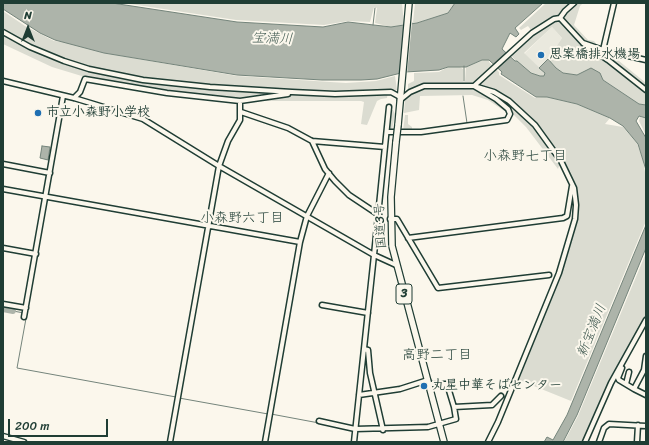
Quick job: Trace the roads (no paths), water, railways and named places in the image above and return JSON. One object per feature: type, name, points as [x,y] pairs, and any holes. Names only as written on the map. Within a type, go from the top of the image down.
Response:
[{"type":"highway","name":"国道3号","points":[[409,3],[390,219],[396,265],[429,382],[444,442]]},
{"type":"street","points":[[560,18],[564,11],[574,3]]},
{"type":"street","points":[[603,50],[614,3]]},
{"type":"street","points":[[560,18],[583,43],[608,60],[646,90]]},
{"type":"street","points":[[474,86],[496,68],[538,28],[554,19],[560,18]]},
{"type":"street","points":[[3,32],[58,59],[105,73],[171,84],[335,94],[391,92],[400,99],[410,92],[424,86],[474,86],[494,92],[521,111],[535,125],[561,161],[573,183],[576,195],[576,212],[569,243],[559,274],[488,442]]},
{"type":"street","points":[[583,43],[603,50],[646,60]]},
{"type":"street","points":[[74,98],[80,92],[85,79],[167,93],[240,101],[292,92]]},
{"type":"street","points":[[3,81],[74,98],[143,119],[219,166],[374,255],[396,265]]},
{"type":"street","points":[[387,132],[421,132],[507,120],[510,114],[508,109],[496,99],[474,86]]},
{"type":"street","points":[[24,317],[63,96]]},
{"type":"street","points":[[170,442],[219,166],[228,141],[240,120],[240,101]]},
{"type":"street","points":[[354,441],[390,107]]},
{"type":"street","points":[[241,112],[288,128],[312,141],[385,147]]},
{"type":"street","points":[[312,141],[329,173],[349,195],[379,215]]},
{"type":"street","points":[[3,164],[50,173]]},
{"type":"street","points":[[265,442],[300,242],[307,216],[329,173]]},
{"type":"street","points":[[408,238],[567,216],[573,183]]},
{"type":"street","points":[[3,189],[300,242]]},
{"type":"street","points":[[390,219],[397,219],[438,288],[549,275]]},
{"type":"street","points":[[3,248],[36,254]]},
{"type":"street","points":[[3,304],[26,308]]},
{"type":"street","points":[[322,305],[368,313]]},
{"type":"street","points":[[585,442],[599,408],[646,320]]},
{"type":"street","points":[[364,350],[368,350],[374,393],[383,430]]},
{"type":"street","points":[[634,389],[644,370],[646,356]]},
{"type":"street","points":[[622,364],[618,378],[646,395]]},
{"type":"street","points":[[626,384],[629,372]]},
{"type":"street","points":[[319,421],[355,430],[383,430],[428,427],[456,419],[447,384],[429,382],[400,389],[359,395]]},
{"type":"street","points":[[454,407],[492,405],[501,396]]},
{"type":"street","points":[[599,442],[604,428],[609,424],[646,426]]},
{"type":"street","points":[[637,442],[638,425]]},
{"type":"street","points":[[3,436],[24,442]]},
{"type":"water","name":"宝満川","points":[[3,3],[112,3],[237,22],[323,27],[348,22],[391,27],[417,23],[448,13],[455,3],[543,3],[515,28],[519,34],[516,37],[510,33],[502,49],[531,73],[540,76],[544,76],[545,73],[539,68],[548,59],[563,73],[577,75],[591,68],[600,73],[603,80],[639,104],[646,105],[646,118],[639,116],[636,121],[646,138],[646,170],[638,144],[623,126],[610,118],[577,104],[547,97],[536,97],[501,74],[502,72],[489,60],[482,60],[466,67],[448,67],[439,70],[405,72],[377,79],[361,80],[322,80],[237,75],[104,53],[55,40],[40,33],[3,9]]},
{"type":"water","points":[[42,146],[50,147],[48,160],[40,158]]},
{"type":"water","points":[[646,225],[646,248],[577,415],[563,442],[544,442],[547,437],[553,440],[567,415]]},
{"type":"waterway","points":[[373,25],[375,8]]},
{"type":"waterway","points":[[464,66],[464,81]]},
{"type":"waterway","points":[[463,96],[467,123]]},
{"type":"waterway","points":[[3,309],[13,311]]},
{"type":"waterway","points":[[13,311],[24,313]]},
{"type":"waterway","points":[[27,313],[17,368],[176,397]]},
{"type":"waterway","points":[[179,398],[268,414]]},
{"type":"waterway","points":[[271,414],[319,423]]},
{"type":"place","name":"思案橋排水機場","points":[[541,55]]},
{"type":"place","name":"市立小森野小学校","points":[[38,113]]},
{"type":"place","name":"丸星中華そばセンター","points":[[424,386]]},
{"type":"district","name":"小森野七丁目","points":[[525,156]]},
{"type":"district","name":"小森野六丁目","points":[[242,218]]},
{"type":"district","name":"高野二丁目","points":[[437,355]]},
{"type":"water label","name":"新宝満川","points":[[592,331]]}]
